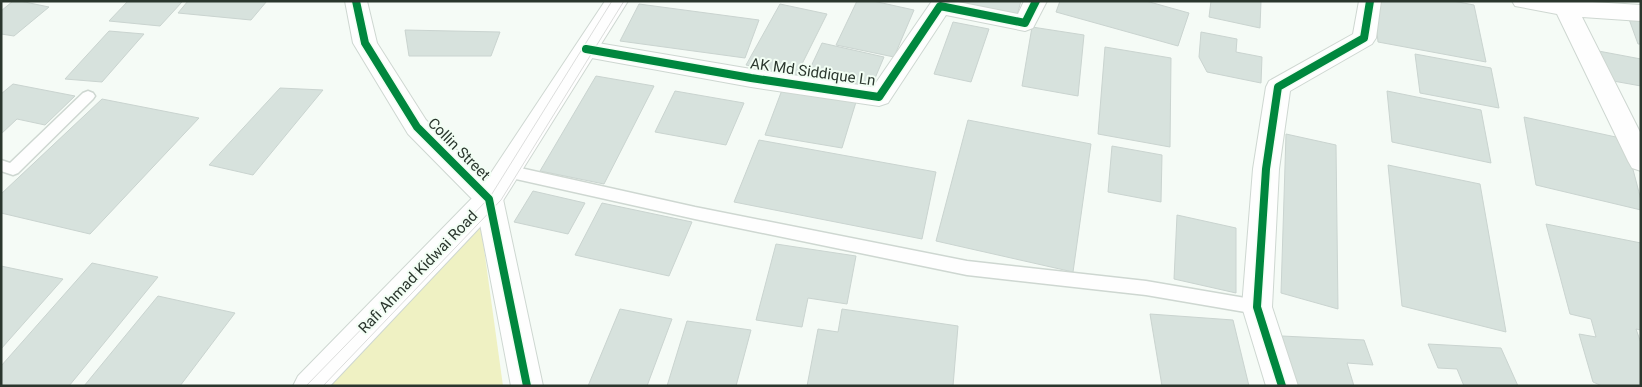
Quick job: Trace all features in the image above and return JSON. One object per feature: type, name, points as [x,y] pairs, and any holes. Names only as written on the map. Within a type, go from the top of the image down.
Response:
[{"type":"street","name":"Collin Street","points":[[356,1],[365,43],[417,128],[489,199],[527,386]]},
{"type":"street","name":"Rafi Ahmad Kidwai Road","points":[[309,386],[489,199],[617,1]]},
{"type":"street","name":"AK Md Siddique Ln","points":[[586,49],[751,78],[880,97],[940,6],[1025,23],[1036,1]]},
{"type":"street","points":[[1282,386],[1258,307],[1266,169],[1278,87],[1364,38],[1370,1]]},
{"type":"street","points":[[1523,1],[1566,8],[1641,13]]},
{"type":"street","points":[[1566,8],[1641,161]]},
{"type":"lane","points":[[1,165],[13,169],[88,96]]},
{"type":"lane","points":[[507,171],[696,214],[968,268],[1146,288],[1258,307]]},
{"type":"green space","points":[[481,227],[503,386],[327,386]]},
{"type":"building","points":[[13,1],[49,7],[14,36],[1,34],[1,11]]},
{"type":"building","points":[[128,1],[182,2],[160,26],[109,21]]},
{"type":"building","points":[[188,1],[267,1],[251,20],[178,13]]},
{"type":"building","points":[[857,1],[873,1],[914,10],[894,57],[836,45]]},
{"type":"building","points":[[951,1],[1021,1],[1016,19]]},
{"type":"building","points":[[1060,1],[1146,1],[1189,13],[1178,46],[1056,12]]},
{"type":"building","points":[[1211,1],[1261,1],[1260,28],[1209,17]]},
{"type":"building","points":[[1374,1],[1453,1],[1474,5],[1486,62],[1378,42]]},
{"type":"building","points":[[639,4],[759,20],[745,58],[620,41]]},
{"type":"building","points":[[780,4],[827,14],[796,76],[746,65]]},
{"type":"building","points":[[1629,19],[1641,21],[1641,44],[1638,44]]},
{"type":"building","points":[[953,22],[989,29],[971,82],[934,74]]},
{"type":"building","points":[[1032,27],[1084,35],[1078,96],[1022,86]]},
{"type":"building","points":[[405,30],[500,32],[491,56],[409,56]]},
{"type":"building","points":[[109,31],[144,34],[102,82],[65,79]]},
{"type":"building","points":[[1201,32],[1237,39],[1236,52],[1262,57],[1261,83],[1207,72],[1199,57]]},
{"type":"building","points":[[822,43],[884,57],[870,90],[807,75]]},
{"type":"building","points":[[1105,47],[1171,58],[1170,147],[1098,134]]},
{"type":"building","points":[[1593,50],[1641,59],[1641,86],[1602,79]]},
{"type":"building","points":[[1415,54],[1491,68],[1499,108],[1420,93]]},
{"type":"building","points":[[596,76],[654,86],[604,184],[540,171]]},
{"type":"building","points":[[13,84],[75,96],[45,125],[17,119],[1,134],[1,94]]},
{"type":"building","points":[[280,88],[323,90],[253,175],[209,165]]},
{"type":"building","points":[[782,90],[856,102],[842,148],[765,135]]},
{"type":"building","points":[[675,91],[744,103],[726,145],[655,132]]},
{"type":"building","points":[[1387,91],[1481,110],[1491,163],[1392,142]]},
{"type":"building","points":[[102,99],[199,118],[90,234],[1,213],[1,194]]},
{"type":"building","points":[[1524,117],[1625,139],[1641,200],[1641,210],[1536,185]]},
{"type":"building","points":[[968,120],[1091,144],[1073,272],[936,241]]},
{"type":"building","points":[[1286,134],[1336,145],[1338,309],[1281,293]]},
{"type":"building","points":[[759,140],[936,172],[922,239],[734,202]]},
{"type":"building","points":[[1112,146],[1162,155],[1161,202],[1108,192]]},
{"type":"building","points":[[1388,165],[1480,184],[1506,332],[1402,306]]},
{"type":"building","points":[[533,191],[585,203],[568,234],[514,222]]},
{"type":"building","points":[[602,203],[692,222],[669,276],[575,255]]},
{"type":"building","points":[[1177,215],[1236,228],[1236,293],[1174,279]]},
{"type":"building","points":[[1546,224],[1641,243],[1641,330],[1636,329],[1641,343],[1641,386],[1602,386],[1593,382],[1579,334],[1596,337],[1591,319],[1570,314]]},
{"type":"building","points":[[776,244],[856,256],[847,304],[808,298],[802,327],[756,320]]},
{"type":"building","points":[[92,263],[158,277],[69,386],[1,386],[1,366]]},
{"type":"building","points":[[1,266],[63,279],[1,349]]},
{"type":"building","points":[[158,296],[235,313],[180,386],[84,386]]},
{"type":"building","points":[[620,309],[672,319],[647,386],[588,386]]},
{"type":"building","points":[[842,309],[958,326],[953,386],[807,386],[818,329],[838,332]]},
{"type":"building","points":[[1150,314],[1233,320],[1249,386],[1162,386]]},
{"type":"building","points":[[687,321],[751,330],[736,386],[667,386]]},
{"type":"building","points":[[1282,336],[1364,340],[1373,365],[1347,363],[1354,386],[1296,386]]},
{"type":"building","points":[[1428,344],[1501,348],[1518,386],[1464,386],[1457,369],[1438,368]]},
{"type":"tram line","points":[[306,386],[490,197],[612,1]]},
{"type":"tram line","points":[[323,386],[501,200],[624,1]]},
{"type":"cycle path","points":[[356,1],[365,43],[417,127],[489,199],[527,386]]},
{"type":"cycle path","points":[[586,49],[751,78],[879,97],[940,6],[1025,23],[1036,1]]},
{"type":"cycle path","points":[[1282,386],[1257,307],[1266,169],[1278,87],[1364,38],[1370,1]]}]
